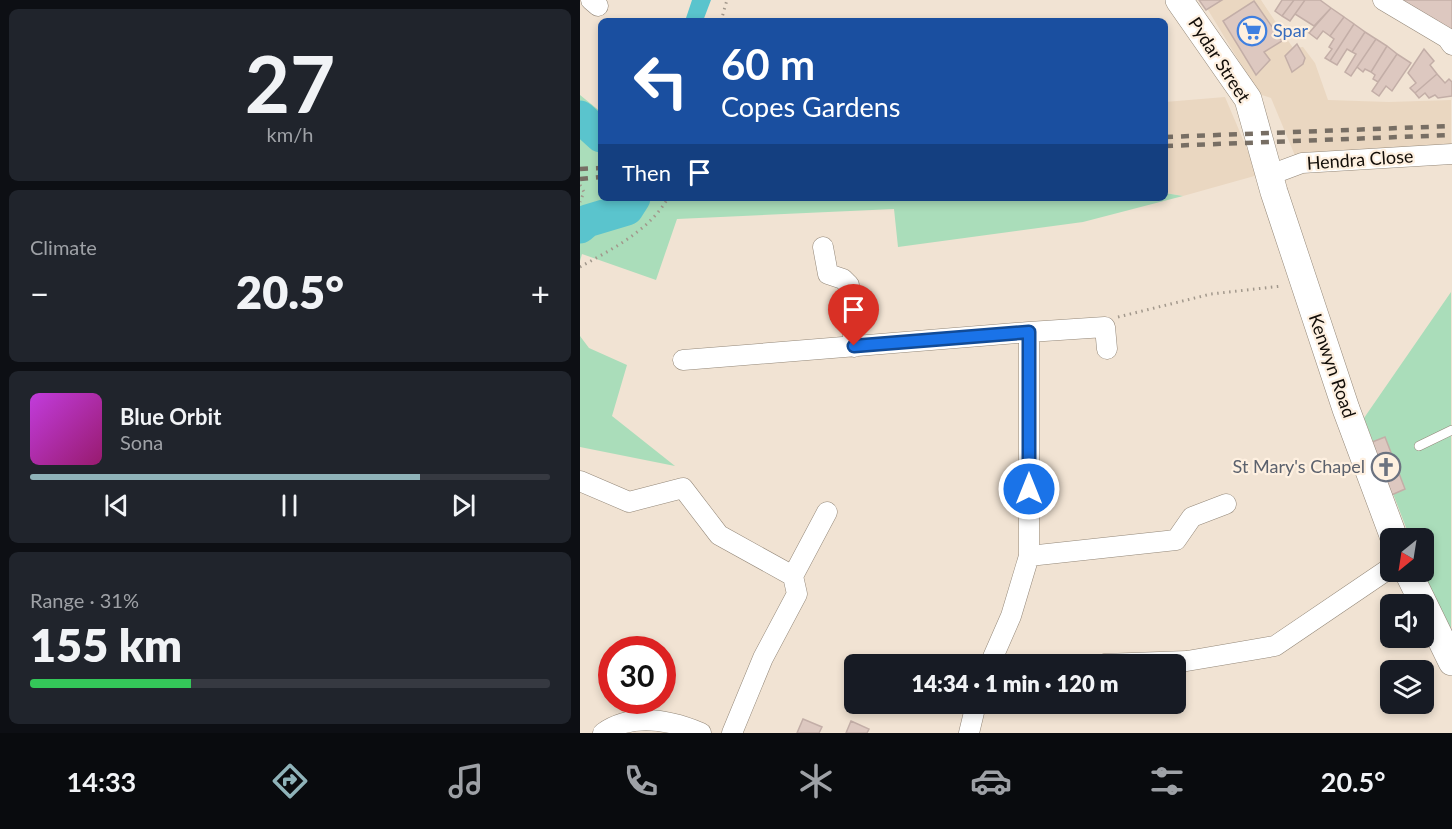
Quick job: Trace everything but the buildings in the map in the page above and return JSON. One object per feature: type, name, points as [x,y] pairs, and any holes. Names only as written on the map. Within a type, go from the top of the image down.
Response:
[{"type":"main road","name":"Pydar Street","points":[[1179,0],[1248,99],[1272,184]]},
{"type":"main road","name":"Kenwyn Road","points":[[1272,184],[1346,409],[1390,528]]},
{"type":"main road","points":[[1413,582],[1452,662]]},
{"type":"street","points":[[1383,0],[1447,38],[1452,45]]},
{"type":"street","name":"Hendra Close","points":[[1272,184],[1302,163],[1452,154]]},
{"type":"street","points":[[823,247],[828,274],[843,279],[849,285],[854,346]]},
{"type":"street","points":[[683,360],[1105,327],[1107,349]]},
{"type":"street","points":[[994,654],[1011,616],[1029,556],[1029,332]]},
{"type":"street","points":[[580,481],[629,502],[683,488],[719,535],[793,576]]},
{"type":"street","points":[[1029,556],[1176,540],[1192,517],[1226,504]]},
{"type":"street","points":[[732,733],[763,658],[797,594],[793,576],[826,512]]},
{"type":"street","points":[[1186,661],[1275,646],[1380,575]]},
{"type":"street","points":[[969,733],[974,714]]},
{"type":"street","points":[[603,733],[624,721],[648,720],[676,723],[701,733]]},
{"type":"lane","points":[[1419,446],[1452,430]]},
{"type":"path","points":[[722,18],[727,0]]},
{"type":"path","points":[[580,185],[584,192],[580,202]]},
{"type":"path","points":[[580,267],[625,242],[663,207],[666,201]]},
{"type":"path","points":[[1105,327],[1121,315],[1211,294],[1304,284]]},
{"type":"shaded area","points":[[1202,0],[1261,0],[1293,48],[1303,47],[1315,63],[1328,100],[1389,102],[1451,100],[1451,150],[1296,158],[1271,98],[1259,94]]},
{"type":"shaded area","points":[[1225,97],[1258,175],[1183,196],[1168,194],[1168,102]]},
{"type":"green space","points":[[580,95],[598,110],[598,201],[620,201],[614,206],[595,209],[633,217],[643,201],[1164,201],[1083,222],[898,247],[894,209],[677,219],[656,280],[582,254],[580,261]]},
{"type":"green space","points":[[1168,194],[1183,196],[1168,200]]},
{"type":"green space","points":[[1451,292],[1451,647],[1434,601],[1434,594],[1431,594],[1427,582],[1434,582],[1434,528],[1406,528],[1364,418]]},
{"type":"green space","points":[[580,336],[589,348],[627,365],[612,416],[675,466],[580,447]]},
{"type":"water","points":[[692,0],[711,0],[704,18],[686,18]]},
{"type":"water","points":[[620,201],[643,201],[633,217],[587,221],[595,209],[614,206]]},
{"type":"waterway","points":[[580,117],[598,133]]},
{"type":"waterway","points":[[580,227],[587,221],[627,209],[632,201]]},
{"type":"railway","points":[[1168,137],[1452,126]]},
{"type":"railway","points":[[1168,146],[1452,135]]},
{"type":"railway","points":[[580,169],[598,168]]},
{"type":"railway","points":[[580,179],[598,177]]},
{"type":"place","name":"Spar","points":[[1252,31]]},
{"type":"place","name":"St Mary's Chapel","points":[[1386,467]]},
{"type":"route","points":[[854,346],[1029,332],[1029,489]]}]
